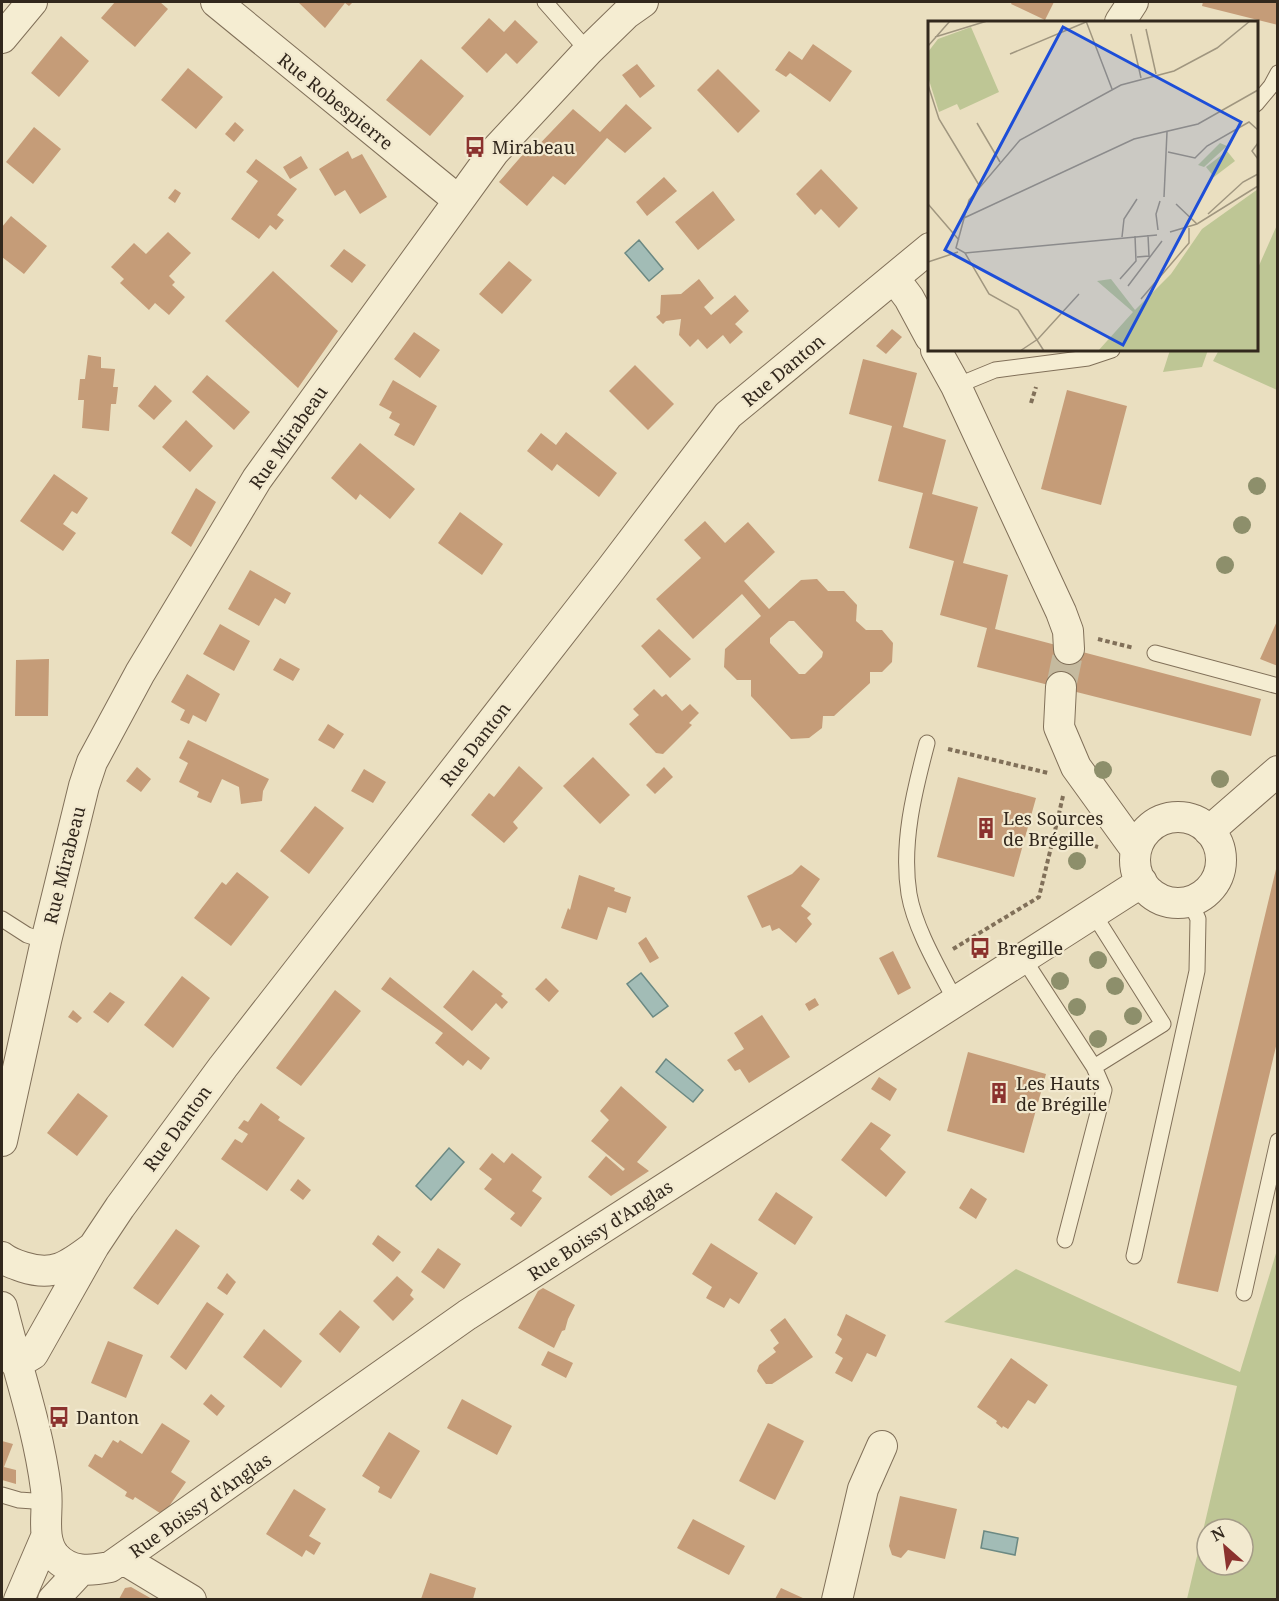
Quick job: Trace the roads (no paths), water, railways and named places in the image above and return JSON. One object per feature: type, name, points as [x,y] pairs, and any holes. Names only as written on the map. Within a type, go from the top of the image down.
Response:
[{"type":"street","points":[[2,39],[32,2]]},
{"type":"street","name":"Rue Robespierre","points":[[216,2],[458,200]]},
{"type":"street","name":"Rue Mirabeau","points":[[2,1141],[45,941],[84,786],[92,762],[140,674],[257,479],[458,200],[494,152],[588,51],[626,14],[643,2]]},
{"type":"street","points":[[1121,21],[1133,2]]},
{"type":"street","name":"Rue Danton","points":[[16,1364],[33,1354],[94,1246],[223,1067],[611,569],[728,415],[928,250]]},
{"type":"street","points":[[894,278],[909,298],[928,333]]},
{"type":"street","points":[[937,351],[956,386],[1061,612],[1068,631],[1069,649]]},
{"type":"street","points":[[1061,687],[1059,727],[1076,767],[1137,863],[1146,889],[1170,902],[1190,901],[1197,898],[1208,890],[1216,878],[1220,865],[1220,850],[1214,837],[1205,826],[1192,819],[1178,816],[1163,819],[1151,826],[1141,837],[1137,863]]},
{"type":"street","points":[[1209,831],[1278,771]]},
{"type":"street","name":"Rue Boissy d'Anglas","points":[[72,1567],[110,1567],[123,1559],[467,1315],[1093,913],[1137,863]]},
{"type":"street","name":"Rue Danton","points":[[2,1257],[8,1262],[34,1271],[55,1271],[71,1264],[94,1246]]},
{"type":"street","points":[[2,1307],[16,1364],[35,1425],[48,1502],[46,1538],[19,1599]]},
{"type":"street","points":[[837,1599],[863,1490],[882,1446]]},
{"type":"street","points":[[46,1538],[54,1554],[72,1567],[53,1599]]},
{"type":"street","points":[[123,1559],[191,1599]]},
{"type":"lane","points":[[545,2],[588,51]]},
{"type":"lane","points":[[1258,103],[1278,73]]},
{"type":"lane","points":[[956,386],[995,370],[1088,358],[1109,351]]},
{"type":"lane","points":[[1155,653],[1278,686]]},
{"type":"lane","points":[[927,743],[916,785],[906,855],[909,896],[925,941],[955,1000]]},
{"type":"lane","points":[[1134,1256],[1197,971],[1198,919],[1190,901]]},
{"type":"lane","points":[[1093,913],[1163,1024],[1094,1067]]},
{"type":"lane","name":"Rue Mirabeau","points":[[2,919],[27,935],[45,941]]},
{"type":"lane","points":[[1023,958],[1094,1067],[1104,1089],[1065,1240]]},
{"type":"lane","points":[[1244,1293],[1278,1141]]},
{"type":"lane","points":[[2,1495],[19,1500],[48,1502]]},
{"type":"water","points":[[639,240],[663,269],[649,281],[625,253]]},
{"type":"water","points":[[641,973],[668,1006],[653,1017],[627,984]]},
{"type":"water","points":[[666,1059],[703,1090],[693,1102],[656,1072]]},
{"type":"water","points":[[449,1148],[464,1162],[431,1200],[416,1186]]},
{"type":"water","points":[[984,1531],[1018,1538],[1015,1555],[981,1548]]},
{"type":"tunnel","points":[[1061,687],[1069,649]]},
{"type":"place","name":"Mirabeau","points":[[475,147]]},
{"type":"place","name":"Les Sources de Brégille","points":[[986,828]]},
{"type":"place","name":"Bregille","points":[[980,948]]},
{"type":"place","name":"Les Hauts de Brégille","points":[[999,1093]]},
{"type":"place","name":"Danton","points":[[59,1417]]}]
